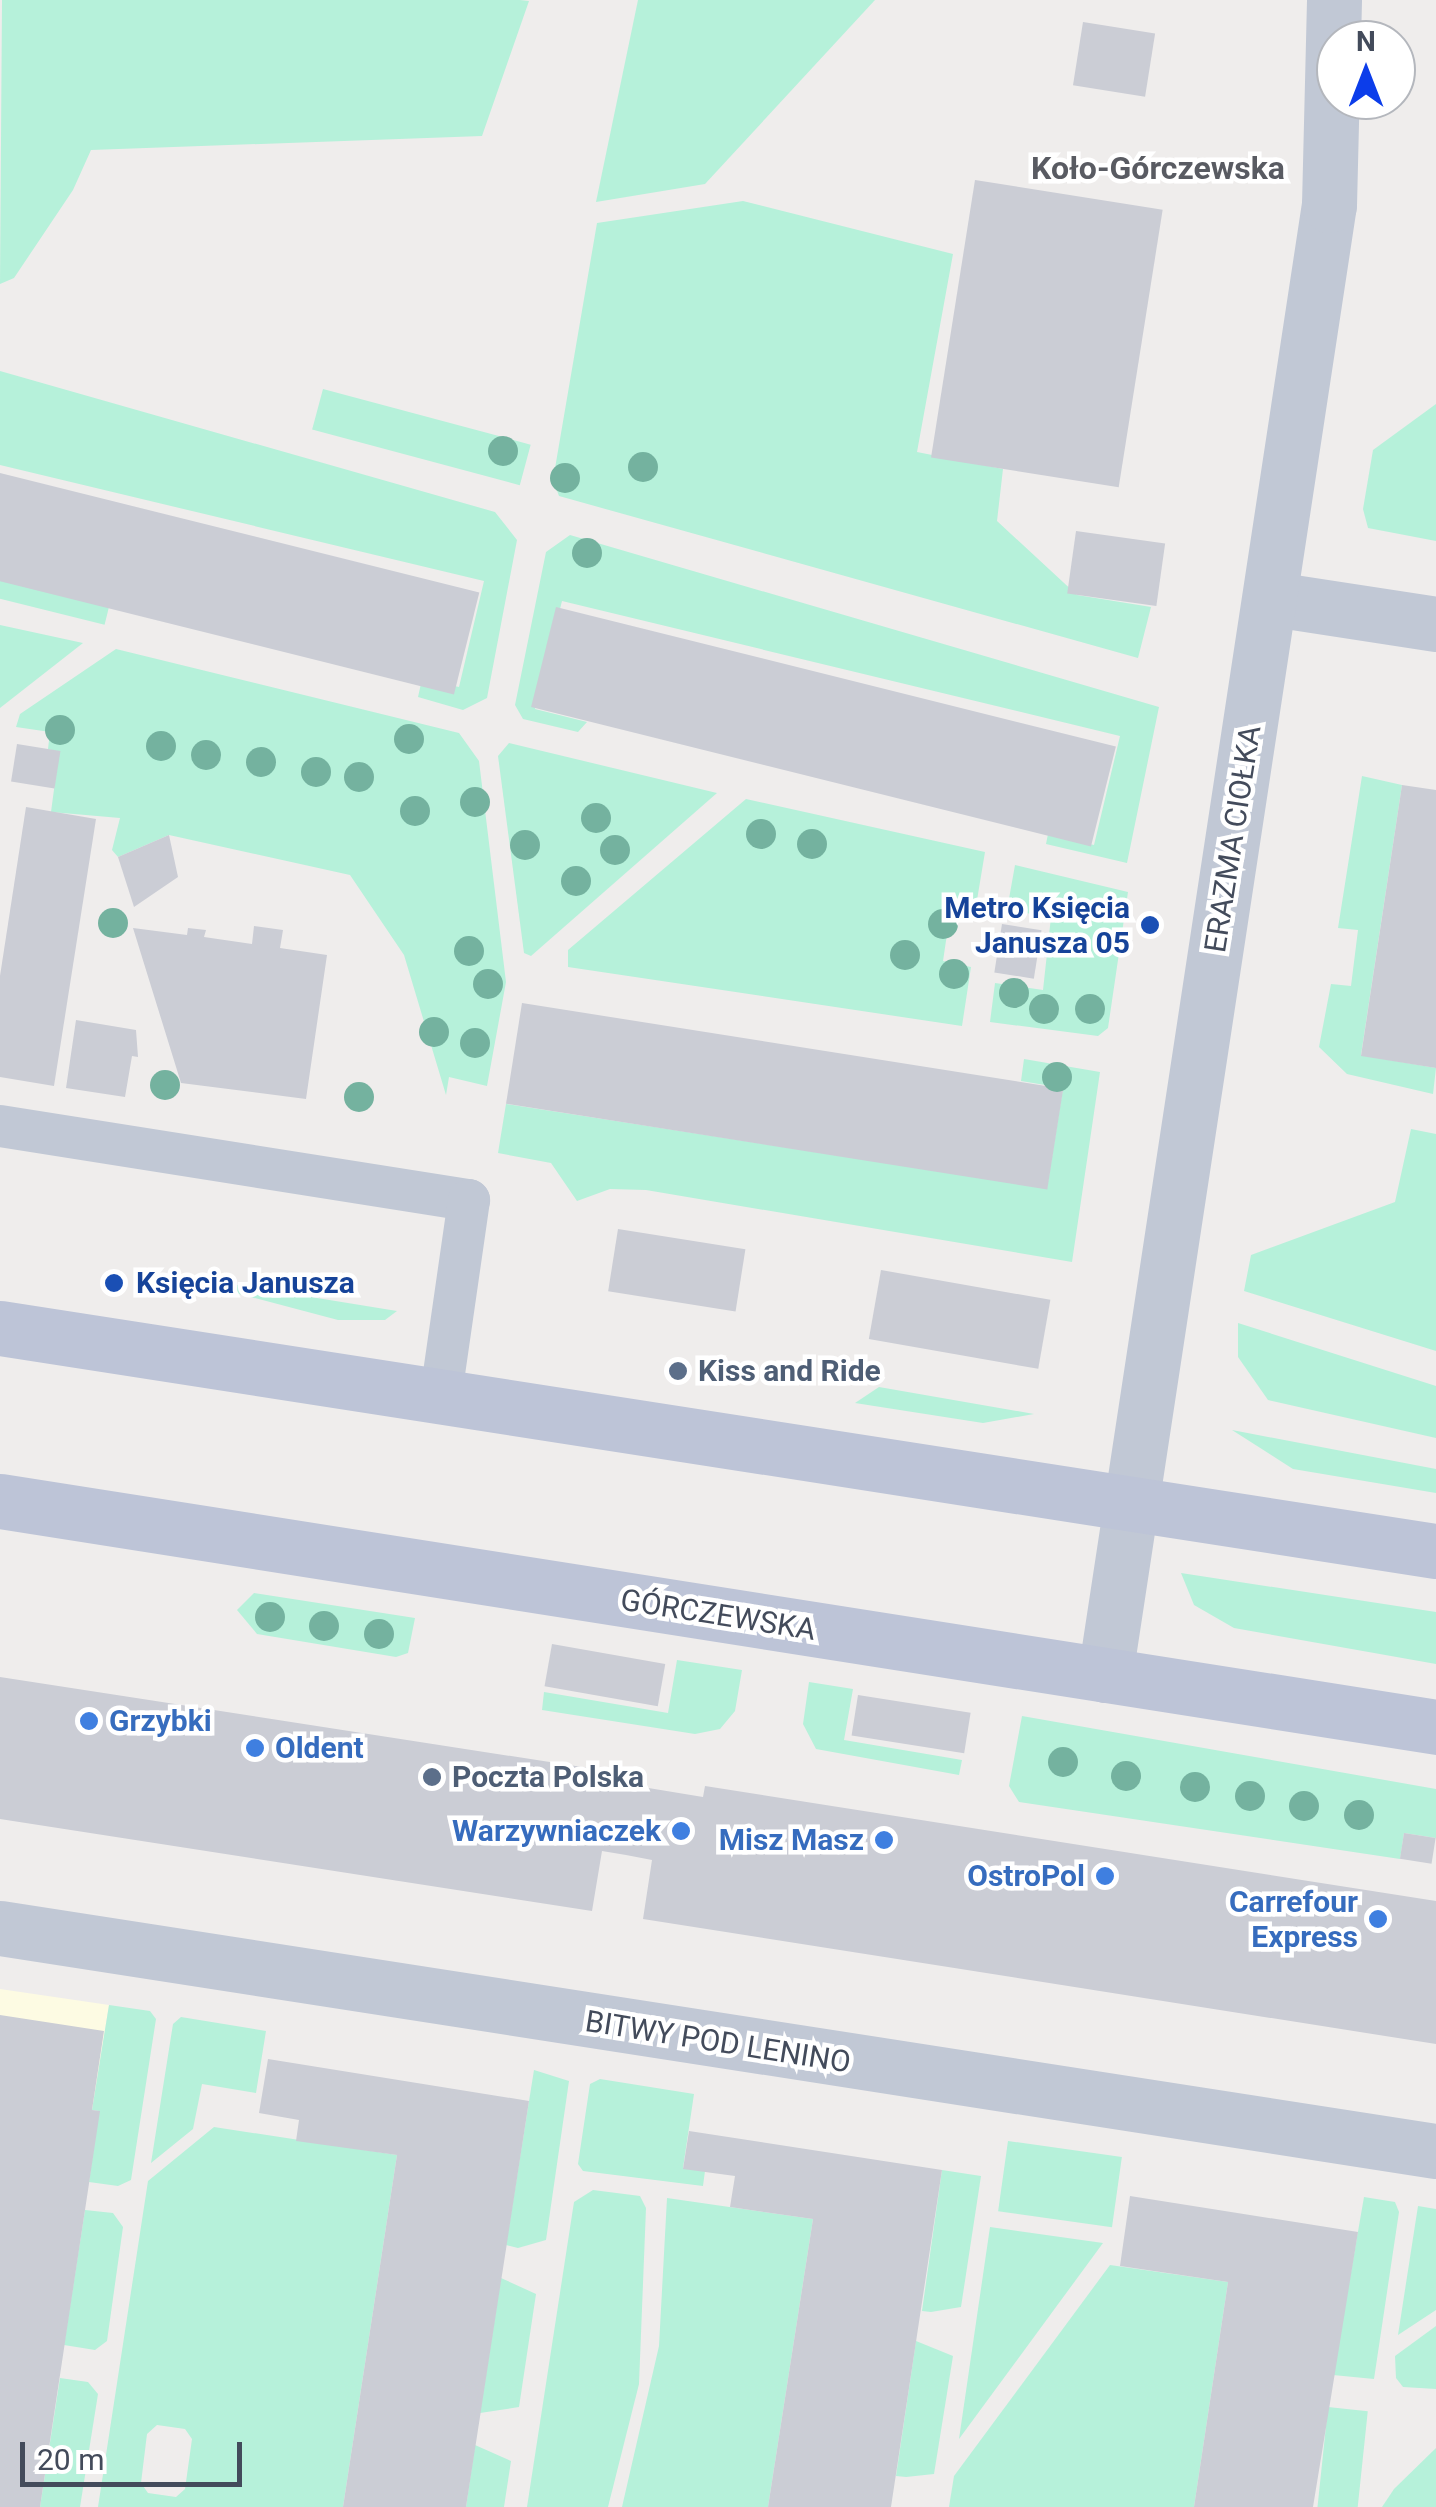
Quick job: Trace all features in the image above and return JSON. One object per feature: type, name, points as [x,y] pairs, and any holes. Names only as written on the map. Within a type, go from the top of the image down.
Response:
[{"type":"main road","points":[[0,1328],[1436,1552]]},
{"type":"main road","name":"GÓRCZEWSKA","points":[[0,1500],[1436,1727]]},
{"type":"street","name":"ERAZMA CIOŁKA","points":[[1105,1675],[1273,599],[1329,204],[1334,0]]},
{"type":"street","points":[[1273,599],[1436,624]]},
{"type":"street","name":"BITWY POD LENINO","points":[[0,1928],[1436,2151]]},
{"type":"lane","points":[[0,1126],[469,1200],[442,1394]]},
{"type":"shaded area","points":[[0,1989],[109,2005],[92,2110],[0,2095]]},
{"type":"green space","points":[[2,0],[529,1],[482,136],[91,150],[73,190],[14,278],[0,284]]},
{"type":"green space","points":[[638,0],[875,0],[705,184],[596,202]]},
{"type":"green space","points":[[743,201],[953,254],[917,452],[1003,469],[997,521],[1077,595],[1151,607],[1138,658],[559,496],[553,480],[597,223]]},
{"type":"green space","points":[[0,371],[495,512],[517,540],[487,698],[463,710],[418,697],[422,679],[459,687],[484,581],[0,465]]},
{"type":"green space","points":[[323,389],[531,445],[520,485],[312,430]]},
{"type":"green space","points":[[1436,404],[1436,541],[1368,528],[1363,509],[1373,450]]},
{"type":"green space","points":[[570,535],[1159,707],[1127,863],[1046,844],[1048,834],[1094,845],[1120,736],[562,601],[535,709],[587,722],[578,732],[523,719],[515,705],[546,552]]},
{"type":"green space","points":[[0,577],[110,604],[105,625],[0,599]]},
{"type":"green space","points":[[0,625],[83,643],[0,708]]},
{"type":"green space","points":[[116,649],[459,733],[479,761],[506,982],[487,1086],[449,1077],[446,1095],[404,955],[350,875],[169,835],[118,857],[112,850],[120,818],[51,812],[59,752],[48,749],[50,732],[16,727],[20,714]]},
{"type":"green space","points":[[509,743],[717,793],[531,956],[524,953],[498,756]]},
{"type":"green space","points":[[1362,776],[1402,785],[1361,1055],[1436,1068],[1433,1094],[1347,1074],[1319,1047],[1331,984],[1351,986],[1358,930],[1338,928]]},
{"type":"green space","points":[[746,799],[985,852],[974,918],[950,914],[943,961],[971,967],[962,1026],[568,967],[568,950]]},
{"type":"green space","points":[[1015,865],[1128,892],[1108,1028],[1098,1036],[990,1022],[995,983],[1043,990],[1051,917],[1007,910]]},
{"type":"green space","points":[[1024,1059],[1100,1072],[1072,1262],[646,1190],[610,1189],[577,1201],[551,1163],[498,1153],[506,1104],[1047,1188],[1063,1088],[1021,1081]]},
{"type":"green space","points":[[1411,1129],[1436,1134],[1436,1351],[1244,1291],[1251,1255],[1395,1202]]},
{"type":"green space","points":[[237,1285],[397,1311],[385,1320],[338,1320],[228,1291]]},
{"type":"green space","points":[[1238,1323],[1436,1386],[1436,1438],[1268,1400],[1238,1357]]},
{"type":"green space","points":[[879,1387],[1034,1414],[983,1423],[855,1403]]},
{"type":"green space","points":[[1232,1430],[1436,1469],[1436,1493],[1293,1469]]},
{"type":"green space","points":[[1181,1573],[1436,1612],[1436,1664],[1234,1628],[1194,1605]]},
{"type":"green space","points":[[254,1593],[415,1618],[408,1653],[396,1657],[257,1634],[237,1610]]},
{"type":"green space","points":[[677,1660],[742,1670],[735,1711],[720,1729],[695,1734],[542,1710],[544,1692],[668,1713]]},
{"type":"green space","points":[[809,1682],[853,1689],[844,1740],[962,1760],[959,1775],[816,1749],[803,1724]]},
{"type":"green space","points":[[1022,1716],[1436,1789],[1436,1838],[1404,1833],[1400,1859],[1019,1802],[1009,1786]]},
{"type":"green space","points":[[109,2005],[150,2011],[156,2019],[131,2180],[118,2186],[89,2182],[99,2111],[92,2110]]},
{"type":"green space","points":[[181,2017],[266,2031],[256,2093],[202,2084],[193,2129],[151,2163],[173,2024]]},
{"type":"green space","points":[[534,2070],[569,2081],[546,2240],[518,2248],[506,2245]]},
{"type":"green space","points":[[600,2079],[694,2094],[683,2168],[705,2171],[703,2186],[583,2171],[578,2164],[590,2084]]},
{"type":"green space","points":[[214,2127],[397,2155],[343,2507],[98,2507],[148,2181]],"holes":[[[157,2425],[185,2429],[192,2439],[185,2489],[176,2497],[148,2493],[141,2483],[147,2434]]]},
{"type":"green space","points":[[1008,2141],[1122,2157],[1112,2227],[998,2211]]},
{"type":"green space","points":[[942,2170],[981,2176],[961,2307],[931,2312],[922,2311]]},
{"type":"green space","points":[[593,2190],[640,2196],[646,2208],[639,2384],[608,2507],[527,2507],[574,2202]]},
{"type":"green space","points":[[1364,2197],[1395,2202],[1399,2212],[1374,2379],[1333,2375]]},
{"type":"green space","points":[[667,2198],[813,2219],[768,2507],[622,2507],[659,2346]]},
{"type":"green space","points":[[1418,2206],[1436,2209],[1436,2310],[1398,2335]]},
{"type":"green space","points":[[85,2210],[113,2213],[123,2227],[107,2341],[95,2350],[64,2345]]},
{"type":"green space","points":[[990,2227],[1103,2243],[959,2439]]},
{"type":"green space","points":[[1110,2265],[1228,2282],[1194,2507],[949,2507],[954,2476]]},
{"type":"green space","points":[[501,2278],[536,2294],[519,2407],[480,2413]]},
{"type":"green space","points":[[1436,2326],[1436,2389],[1403,2387],[1396,2378],[1395,2356]]},
{"type":"green space","points":[[916,2341],[953,2356],[934,2474],[896,2476]]},
{"type":"green space","points":[[60,2378],[88,2382],[98,2394],[80,2507],[40,2507]]},
{"type":"green space","points":[[1328,2407],[1368,2411],[1358,2507],[1317,2507]]},
{"type":"green space","points":[[475,2445],[511,2461],[504,2507],[466,2507]]},
{"type":"green space","points":[[1436,2448],[1436,2507],[1382,2507],[1394,2489]]},
{"type":"building","points":[[1083,22],[1155,33],[1145,97],[1073,85]]},
{"type":"building","points":[[975,180],[1163,210],[1119,487],[931,458]]},
{"type":"building","points":[[0,473],[479,593],[454,694],[0,581]]},
{"type":"building","points":[[1076,531],[1165,544],[1156,606],[1067,593]]},
{"type":"building","points":[[556,607],[1116,747],[1091,847],[531,707]]},
{"type":"building","points":[[17,744],[60,751],[55,788],[11,782]]},
{"type":"building","points":[[1402,785],[1436,790],[1436,1068],[1361,1056]]},
{"type":"building","points":[[26,807],[96,819],[54,1086],[0,1077],[0,976]]},
{"type":"building","points":[[169,835],[178,877],[134,907],[118,857]]},
{"type":"building","points":[[1002,924],[1042,930],[1034,979],[994,972]]},
{"type":"building","points":[[254,926],[283,930],[280,948],[327,955],[306,1099],[181,1083],[133,928],[187,935],[188,928],[206,930],[204,937],[252,944]]},
{"type":"building","points":[[522,1003],[1063,1089],[1047,1189],[506,1104]]},
{"type":"building","points":[[76,1020],[136,1030],[138,1057],[132,1056],[125,1097],[66,1088]]},
{"type":"building","points":[[618,1229],[745,1249],[736,1311],[608,1291]]},
{"type":"building","points":[[881,1270],[1050,1300],[1038,1369],[869,1339]]},
{"type":"building","points":[[552,1644],[665,1664],[658,1706],[545,1686]]},
{"type":"building","points":[[0,1677],[614,1772],[612,1782],[703,1797],[705,1786],[1436,1901],[1436,2044],[643,1919],[652,1860],[602,1851],[592,1911],[0,1819]]},
{"type":"building","points":[[858,1695],[971,1713],[964,1753],[852,1735]]},
{"type":"building","points":[[1404,1833],[1436,1838],[1432,1864],[1400,1859]]},
{"type":"building","points":[[0,2015],[104,2031],[92,2110],[100,2111],[40,2507],[0,2507]]},
{"type":"building","points":[[268,2059],[529,2101],[466,2507],[343,2507],[397,2155],[296,2141],[299,2120],[259,2113]]},
{"type":"building","points":[[689,2131],[942,2170],[891,2507],[768,2507],[813,2219],[730,2207],[735,2176],[683,2169]]},
{"type":"building","points":[[1130,2196],[1358,2232],[1313,2507],[1194,2507],[1228,2282],[1120,2266]]},
{"type":"place","name":"Metro Księcia Janusza 05","points":[[1150,925]]},
{"type":"place","name":"Księcia Janusza","points":[[114,1283]]},
{"type":"place","name":"Kiss and Ride","points":[[678,1371]]},
{"type":"place","name":"Grzybki","points":[[89,1721]]},
{"type":"place","name":"Oldent","points":[[255,1748]]},
{"type":"place","name":"Poczta Polska","points":[[432,1777]]},
{"type":"place","name":"Warzywniaczek","points":[[681,1831]]},
{"type":"place","name":"Misz Masz","points":[[884,1840]]},
{"type":"place","name":"OstroPol","points":[[1105,1876]]},
{"type":"place","name":"Carrefour Express","points":[[1378,1919]]},
{"type":"district","name":"Koło-Górczewska","points":[[1158,168]]}]
